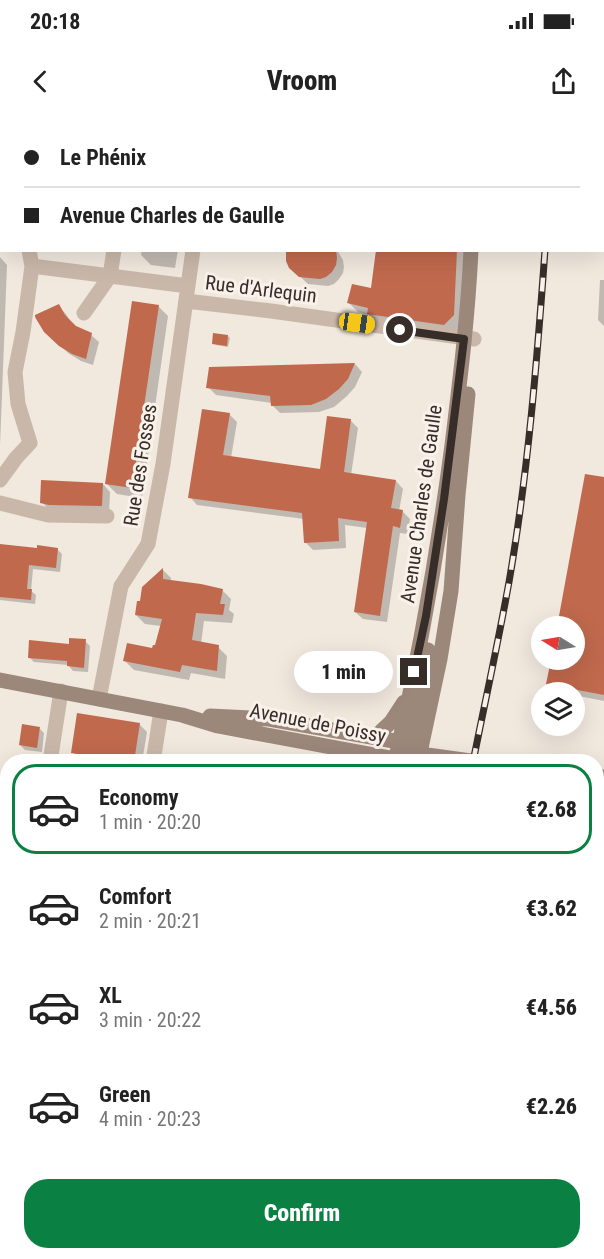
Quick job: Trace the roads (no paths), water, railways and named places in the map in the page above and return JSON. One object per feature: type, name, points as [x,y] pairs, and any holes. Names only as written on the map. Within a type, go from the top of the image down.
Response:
[{"type":"main road","name":"Avenue Charles de Gaulle","points":[[412,754],[440,659],[452,591],[469,339],[471,252]]},
{"type":"main road","name":"Avenue Charles de Gaulle","points":[[411,754],[409,695],[428,605],[469,339],[480,252]]},
{"type":"main road","points":[[411,754],[428,650],[428,605]]},
{"type":"main road","name":"Avenue de Poissy","points":[[0,680],[182,715],[218,726],[354,751],[388,754]]},
{"type":"main road","points":[[375,737],[391,722],[409,695]]},
{"type":"main road","name":"Avenue de Poissy","points":[[182,715],[264,719],[375,737],[407,754]]},
{"type":"main road","points":[[354,751],[358,754]]},
{"type":"street","points":[[84,313],[110,276],[114,252]]},
{"type":"street","name":"Rue des Fosses","points":[[99,699],[121,586],[148,544],[163,464],[193,252]]},
{"type":"street","points":[[0,480],[30,443],[18,404],[15,372],[23,332],[31,258]]},
{"type":"street","name":"Rue d'Arlequin","points":[[31,258],[110,276],[170,285],[187,293],[271,311],[469,339]]},
{"type":"street","points":[[0,503],[48,515],[107,516]]},
{"type":"street","points":[[51,754],[61,692]]},
{"type":"street","points":[[154,754],[161,711]]},
{"type":"railway","points":[[475,754],[505,605],[522,500],[545,252]]}]
